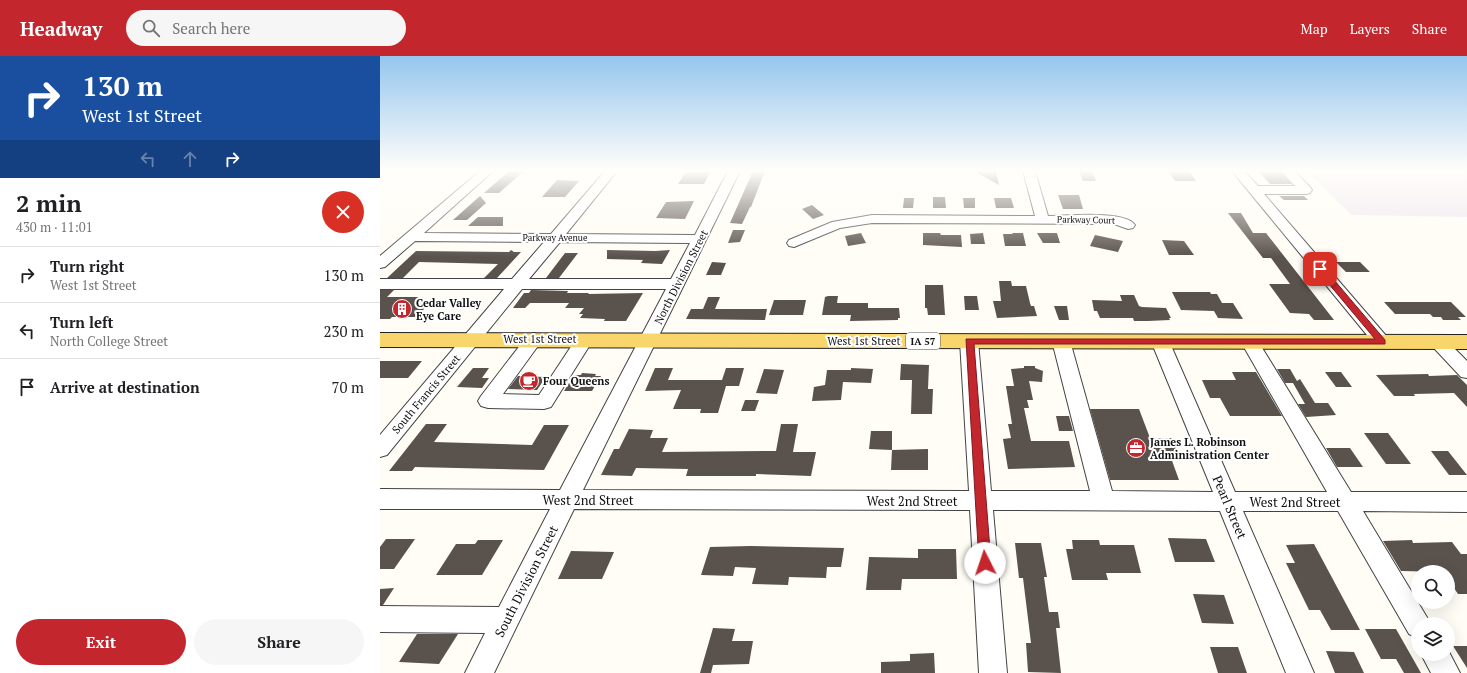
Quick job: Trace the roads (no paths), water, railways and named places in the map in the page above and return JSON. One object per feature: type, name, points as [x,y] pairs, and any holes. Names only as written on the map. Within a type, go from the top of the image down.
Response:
[{"type":"main road","name":"West 1st Street","points":[[380,340],[534,339],[1467,342]]},
{"type":"street","points":[[380,264],[454,200]]},
{"type":"street","name":"South Francis Street","points":[[380,449],[587,200]]},
{"type":"street","name":"North Division Street","points":[[649,340],[719,200]]},
{"type":"street","points":[[794,243],[826,229],[860,220],[1043,220],[1037,200]]},
{"type":"street","points":[[1262,200],[1382,342]]},
{"type":"street","name":"Parkway Court","points":[[1043,220],[1116,220],[1128,225]]},
{"type":"street","name":"Parkway Avenue","points":[[411,237],[700,238]]},
{"type":"street","points":[[380,284],[677,284]]},
{"type":"street","points":[[534,339],[488,401],[544,402],[584,340]]},
{"type":"street","name":"South Division Street","points":[[479,673],[649,340]]},
{"type":"street","points":[[969,341],[993,673]]},
{"type":"street","points":[[1061,341],[1104,501]]},
{"type":"street","name":"Pearl Street","points":[[1160,341],[1300,673]]},
{"type":"street","points":[[1250,342],[1413,617]]},
{"type":"street","points":[[1438,342],[1467,372]]},
{"type":"street","name":"West 2nd Street","points":[[380,499],[1467,502]]},
{"type":"street","points":[[380,619],[506,620]]},
{"type":"street","points":[[1439,661],[1446,673]]},
{"type":"place","name":"Cedar Valley Eye Care","points":[[402,309]]},
{"type":"place","name":"Four Queens","points":[[529,381]]},
{"type":"place","name":"James L. Robinson Administration Center","points":[[1136,448]]}]
